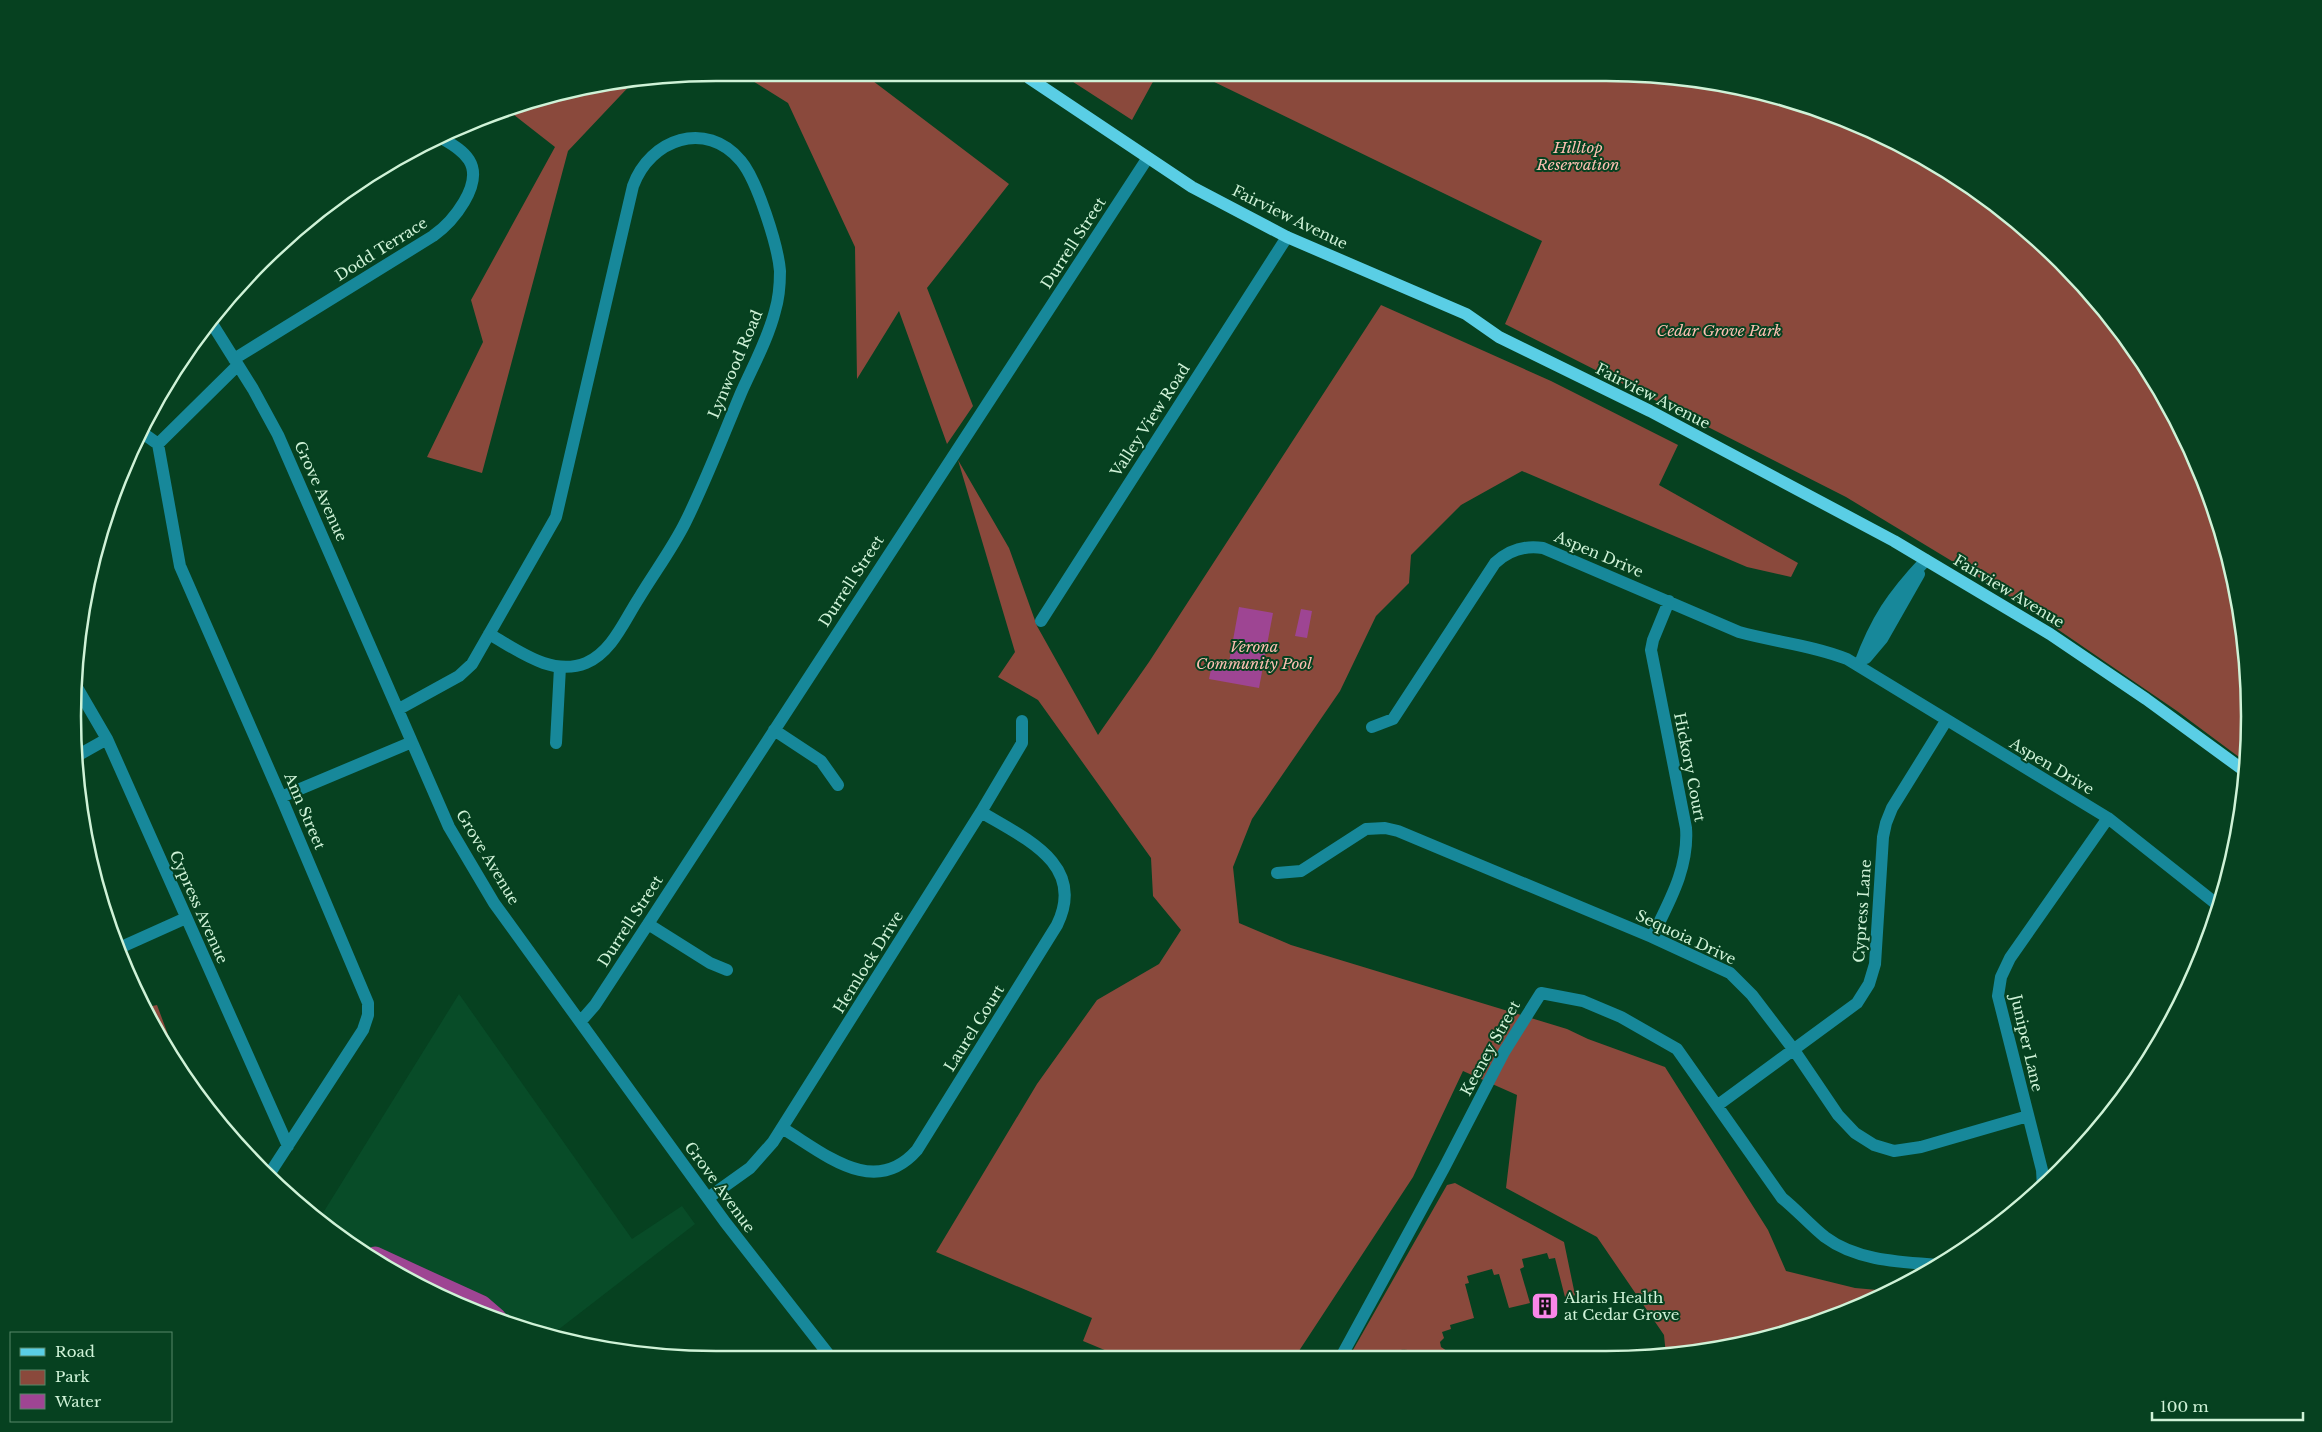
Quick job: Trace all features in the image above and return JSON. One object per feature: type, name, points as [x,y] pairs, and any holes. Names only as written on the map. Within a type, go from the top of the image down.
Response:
[{"type":"main road","name":"Fairview Avenue","points":[[1033,81],[1192,187],[1288,237],[1466,314],[1499,337],[1650,412],[1894,541],[2050,634],[2146,699],[2238,766]]},
{"type":"street","name":"Lynwood Road","points":[[399,709],[459,676],[472,664],[489,634],[556,517],[636,177],[652,155],[673,141],[696,138],[718,144],[733,153],[746,168],[775,243],[780,271],[776,310],[685,523],[608,646],[586,662],[560,667],[540,663],[489,634]]},
{"type":"street","name":"Dodd Terrace","points":[[236,362],[433,236],[450,222],[472,187],[473,169],[465,155],[446,142]]},
{"type":"street","name":"Durrell Street","points":[[581,1021],[595,1005],[1147,158]]},
{"type":"street","name":"Valley View Road","points":[[1041,621],[1288,237]]},
{"type":"street","name":"Grove Avenue","points":[[214,328],[236,362],[278,436],[449,827],[494,903],[708,1198],[825,1351]]},
{"type":"street","points":[[147,436],[158,444],[236,362]]},
{"type":"street","name":"Ann Street","points":[[158,444],[180,566],[366,997],[368,1009],[364,1030],[272,1169]]},
{"type":"street","name":"Aspen Drive","points":[[1372,727],[1393,719],[1495,563],[1512,550],[1527,547],[1543,548],[1740,632],[1768,640],[1822,650],[1859,666],[1946,722],[2108,818],[2213,901]]},
{"type":"street","points":[[1859,666],[1882,639],[1926,560]]},
{"type":"street","name":"Hickory Court","points":[[1652,938],[1680,878],[1687,847],[1686,828],[1650,650],[1669,601]]},
{"type":"street","points":[[556,744],[560,667]]},
{"type":"street","name":"Cypress Avenue","points":[[82,696],[107,739],[288,1146]]},
{"type":"street","name":"Hemlock Drive","points":[[708,1198],[760,1159],[782,1128],[981,812],[1022,743],[1022,721]]},
{"type":"street","name":"Cypress Lane","points":[[1718,1106],[1857,1003],[1869,984],[1876,964],[1883,837],[1886,823],[1892,808],[1946,722]]},
{"type":"street","points":[[774,730],[821,761],[838,785]]},
{"type":"street","points":[[83,753],[107,739]]},
{"type":"street","points":[[281,797],[412,742]]},
{"type":"street","name":"Laurel Court","points":[[782,1128],[844,1166],[861,1172],[879,1172],[896,1167],[917,1150],[1057,925],[1063,910],[1064,884],[1053,861],[1040,849],[981,812]]},
{"type":"street","name":"Juniper Lane","points":[[2042,1177],[1998,996],[2001,977],[2010,958],[2108,818]]},
{"type":"street","name":"Sequoia Drive","points":[[1277,873],[1301,871],[1360,832],[1372,828],[1398,831],[1723,969],[1738,979],[1752,994],[1794,1050],[1838,1115],[1855,1133],[1874,1145],[1894,1151],[1921,1147],[2028,1116]]},
{"type":"street","points":[[125,946],[186,918]]},
{"type":"street","points":[[648,924],[710,963],[726,970]]},
{"type":"street","name":"Keeney Street","points":[[1344,1351],[1444,1168],[1504,1052],[1541,992],[1583,1001],[1621,1017],[1677,1049],[1782,1198],[1802,1214],[1824,1236],[1834,1243],[1869,1257],[1895,1262],[1926,1264]]},
{"type":"shaded area","points":[[459,994],[632,1239],[682,1206],[695,1224],[557,1330],[512,1317],[443,1289],[399,1266],[363,1244],[322,1214]]},
{"type":"green space","points":[[753,81],[873,81],[1009,184],[927,288],[973,406],[947,444],[899,311],[857,379],[855,247],[788,103]]},
{"type":"green space","points":[[1072,81],[1153,81],[1132,120]]},
{"type":"green space","points":[[1212,81],[1606,81],[1689,87],[1730,93],[1810,115],[1887,147],[1959,188],[2025,239],[2083,297],[2134,363],[2175,435],[2207,512],[2229,592],[2239,674],[2241,716],[2239,757],[2177,711],[2003,592],[1846,497],[1505,324],[1542,241]]},
{"type":"green space","points":[[628,88],[568,151],[482,473],[427,457],[483,342],[471,300],[555,147],[513,115],[592,93]]},
{"type":"green space","name":"Verona Community Pool","points":[[1381,305],[1551,381],[1678,445],[1659,485],[1798,563],[1791,577],[1747,567],[1522,471],[1461,505],[1411,555],[1409,583],[1376,616],[1340,691],[1252,819],[1233,867],[1239,923],[1291,945],[1567,1029],[1588,1039],[1665,1067],[1768,1230],[1786,1271],[1855,1288],[1876,1290],[1810,1317],[1770,1329],[1730,1339],[1665,1347],[1664,1335],[1597,1237],[1506,1188],[1517,1095],[1463,1071],[1413,1177],[1299,1351],[1107,1351],[1083,1341],[1092,1318],[936,1252],[1037,1084],[1097,1000],[1159,964],[1181,930],[1153,896],[1151,858],[1038,700],[998,677],[1015,652],[958,460],[1009,548],[1037,626],[1098,735],[1149,662]]},
{"type":"green space","points":[[157,1005],[170,1039],[166,1033],[152,1006]]},
{"type":"green space","points":[[1455,1183],[1564,1242],[1575,1295],[1566,1301],[1555,1258],[1549,1259],[1547,1253],[1522,1259],[1524,1267],[1520,1269],[1530,1303],[1509,1308],[1499,1274],[1494,1275],[1492,1269],[1467,1276],[1469,1283],[1465,1284],[1474,1318],[1450,1325],[1451,1329],[1442,1332],[1444,1338],[1440,1342],[1441,1347],[1447,1351],[1352,1351],[1447,1185]]},
{"type":"green space","points":[[381,1255],[492,1304],[503,1314],[435,1285]]},
{"type":"water","points":[[1239,607],[1273,613],[1259,688],[1209,679],[1213,660],[1229,662]]},
{"type":"water","points":[[1301,609],[1312,611],[1307,638],[1295,636]]},
{"type":"waterway","points":[[413,1273],[483,1306]]},
{"type":"place","name":"Alaris Health at Cedar Grove","points":[[1545,1306]]},
{"type":"park label","name":"Hilltop Reservation","points":[[1578,156]]},
{"type":"park label","name":"Cedar Grove Park","points":[[1719,330]]}]
